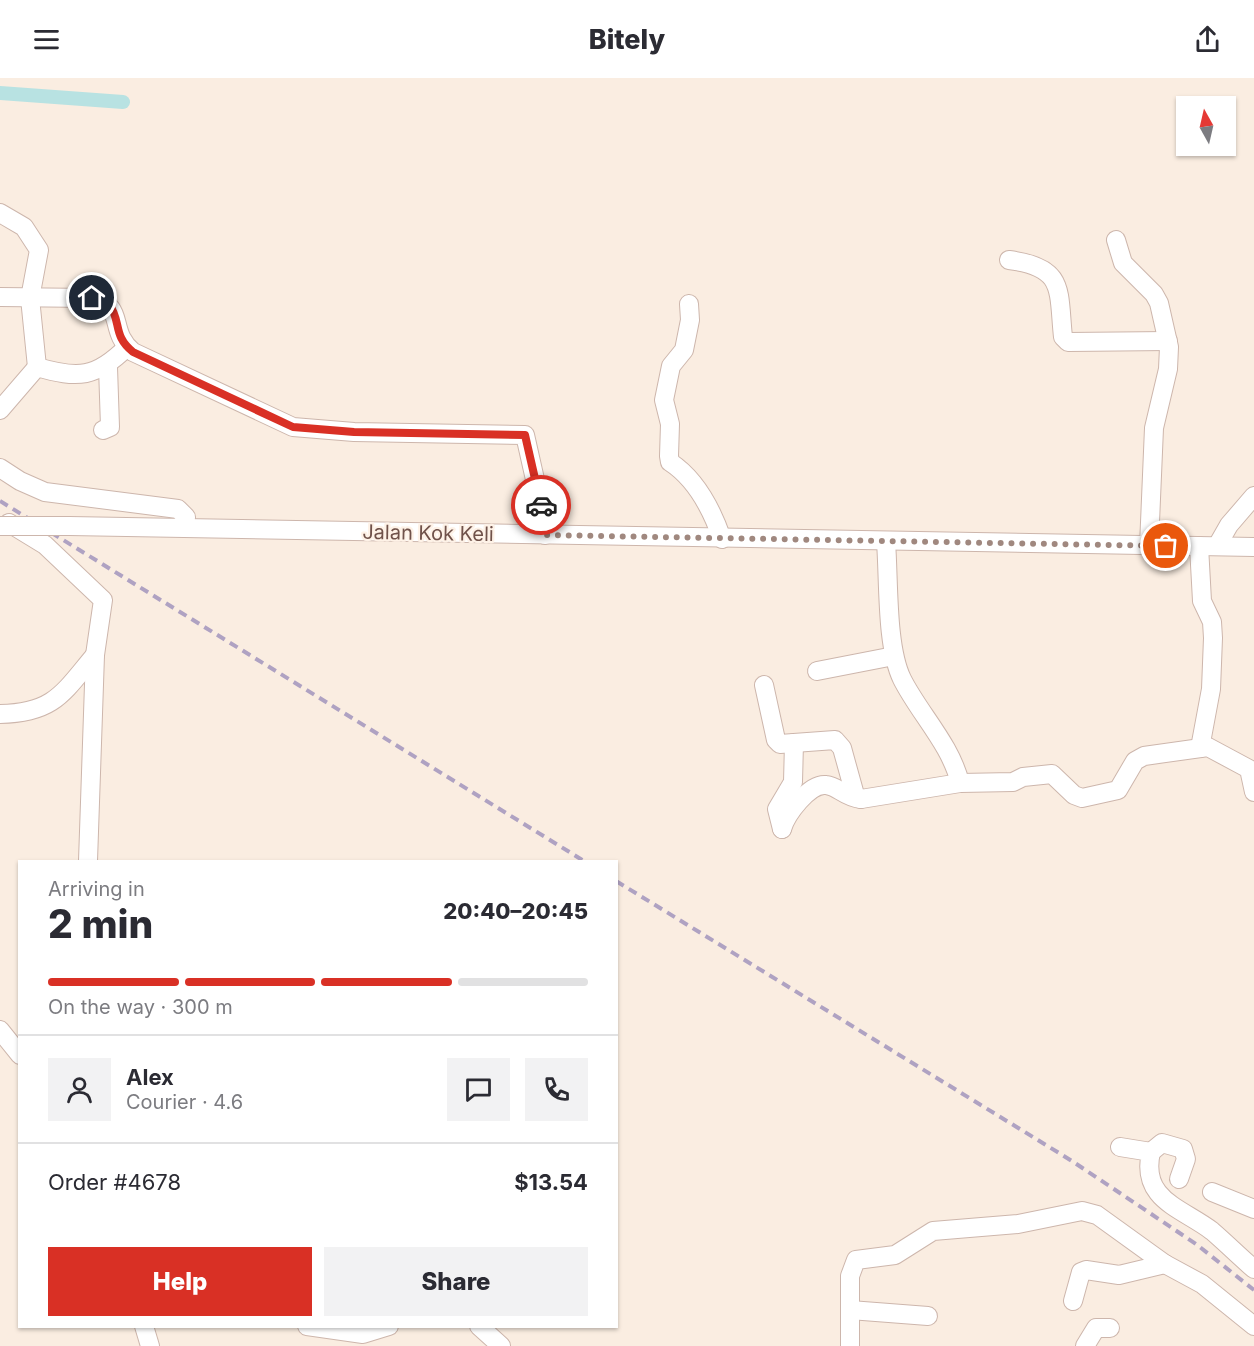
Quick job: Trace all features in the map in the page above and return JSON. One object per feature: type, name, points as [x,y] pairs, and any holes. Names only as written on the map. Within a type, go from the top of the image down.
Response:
[{"type":"street","points":[[0,213],[24,227],[39,250],[30,298],[36,367],[0,410]]},
{"type":"street","points":[[1116,240],[1125,267],[1154,294],[1159,303],[1168,341],[1168,369],[1154,428],[1149,546]]},
{"type":"street","points":[[1009,260],[1034,264],[1050,275],[1063,308],[1063,337],[1068,342],[1168,341]]},
{"type":"street","points":[[0,297],[92,298],[103,301],[113,309],[117,334],[127,347],[279,423],[293,427],[354,432],[525,435],[543,514],[545,535]]},
{"type":"street","points":[[689,304],[690,320],[684,353],[671,366],[664,400],[670,424],[669,456],[670,462],[684,471],[713,513],[722,539]]},
{"type":"street","points":[[36,367],[71,374],[108,367],[127,347]]},
{"type":"street","points":[[103,430],[110,427],[108,367]]},
{"type":"street","points":[[0,468],[20,481],[45,492],[178,509],[186,517],[185,528]]},
{"type":"street","points":[[1200,748],[1211,689],[1214,638],[1212,622],[1202,601],[1208,546],[1254,496]]},
{"type":"street","points":[[0,518],[45,545],[104,600],[95,655],[88,860]]},
{"type":"street","name":"Jalan Kok Keli","points":[[0,526],[1254,547]]},
{"type":"street","points":[[886,542],[894,656],[902,678],[952,762],[960,783]]},
{"type":"street","points":[[0,714],[24,713],[56,701],[95,655]]},
{"type":"street","points":[[817,671],[894,656]]},
{"type":"street","points":[[764,685],[776,740],[780,744],[835,740],[842,748],[855,795],[861,799]]},
{"type":"street","points":[[794,743],[793,783],[777,809],[782,829],[785,818],[794,811],[804,796],[818,786],[827,784],[848,797],[861,799],[960,783],[1013,782],[1023,777],[1052,774],[1074,795],[1090,798],[1118,790],[1135,761],[1144,756],[1200,748],[1216,749],[1249,770],[1254,792]]},
{"type":"street","points":[[2,1043],[18,1054]]},
{"type":"street","points":[[1179,1179],[1186,1159],[1183,1149],[1162,1143],[1151,1152],[1149,1172],[1154,1188],[1164,1200],[1210,1230],[1253,1267]]},
{"type":"street","points":[[1120,1147],[1151,1152]]},
{"type":"street","points":[[1212,1192],[1254,1209]]},
{"type":"street","points":[[850,1346],[850,1276],[856,1260],[895,1256],[933,1231],[1018,1224],[1082,1211],[1097,1215],[1165,1264],[1202,1284],[1254,1326]]},
{"type":"street","points":[[1073,1301],[1081,1272],[1086,1270],[1119,1275],[1165,1264]]},
{"type":"street","points":[[850,1310],[928,1316]]},
{"type":"street","points":[[145,1328],[150,1346]]},
{"type":"street","points":[[321,1328],[363,1334],[382,1328]]},
{"type":"street","points":[[481,1328],[501,1346]]},
{"type":"street","points":[[1085,1346],[1096,1328],[1110,1328]]},
{"type":"waterway","points":[[0,93],[123,102]]},
{"type":"railway","points":[[0,501],[582,860]]},
{"type":"railway","points":[[618,882],[1072,1161],[1196,1244],[1254,1290]]},
{"type":"way so far","points":[[541,505],[545,535],[1166,546]]},
{"type":"route","points":[[92,298],[109,304],[113,309],[117,334],[122,344],[133,352],[188,376],[279,423],[307,430],[525,435],[541,505]]}]
